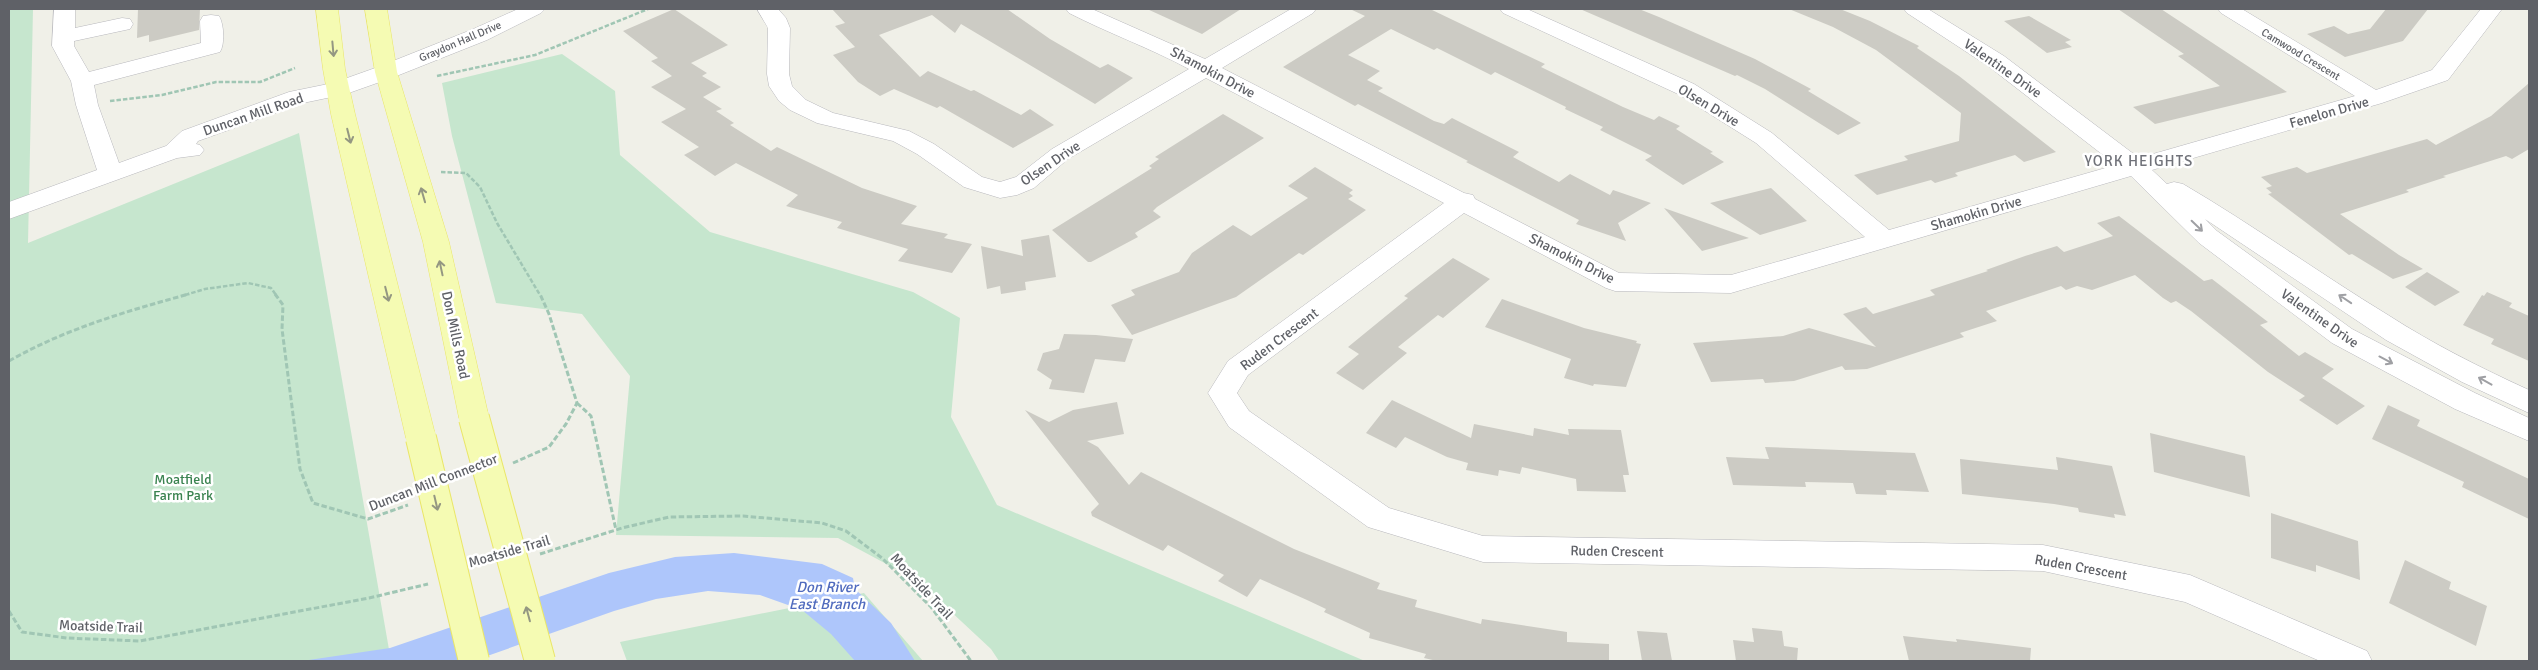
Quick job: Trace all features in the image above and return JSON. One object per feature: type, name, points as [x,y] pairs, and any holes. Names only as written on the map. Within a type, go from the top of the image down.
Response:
[{"type":"main road","points":[[327,9],[338,89],[474,661]]},
{"type":"main road","name":"Don Mills Road","points":[[376,9],[386,72],[436,242],[474,418],[540,661]]},
{"type":"street","points":[[65,9],[64,46],[82,81],[87,105],[111,175]]},
{"type":"street","name":"Graydon Hall Drive","points":[[386,72],[534,9]]},
{"type":"street","name":"Olsen Drive","points":[[767,9],[780,28],[780,47],[776,64],[778,82],[787,96],[800,107],[834,120],[901,136],[928,149],[974,182],[987,188],[1002,190],[1019,186],[1034,177],[1060,154],[1306,9]]},
{"type":"street","name":"Shamokin Drive","points":[[1076,9],[1170,50],[1464,201],[1615,282],[1731,284],[2136,168]]},
{"type":"street","name":"Olsen Drive","points":[[1510,9],[1686,89],[1764,138],[1884,239]]},
{"type":"street","name":"Valentine Drive","points":[[1914,9],[1996,61],[2136,168],[2208,237],[2342,336],[2465,401],[2529,430]]},
{"type":"street","name":"Camwood Crescent","points":[[2228,9],[2374,98]]},
{"type":"street","name":"Fenelon Drive","points":[[2136,168],[2374,98],[2440,75],[2492,9]]},
{"type":"street","points":[[82,81],[212,47],[211,21]]},
{"type":"street","points":[[64,38],[122,24]]},
{"type":"street","name":"Duncan Mill Road","points":[[9,211],[174,151],[207,149],[302,114],[338,89],[386,72]]},
{"type":"street","name":"Valentine Drive","points":[[2136,168],[2233,224],[2379,323],[2499,388],[2529,402]]},
{"type":"street","name":"Ruden Crescent","points":[[1464,201],[1238,368],[1222,393],[1239,419],[1379,518],[1483,549],[2043,558],[2190,589],[2355,661]]},
{"type":"path","points":[[431,77],[534,55],[648,9]]},
{"type":"path","points":[[109,101],[152,96],[216,82],[260,82],[295,68]]},
{"type":"path","points":[[417,174],[466,173],[480,188],[498,223],[536,285],[549,314],[577,403],[591,416],[616,530]]},
{"type":"path","name":"Duncan Mill Connector","points":[[9,361],[37,345],[115,315],[196,292],[248,283],[271,288],[284,305],[282,329],[298,460],[313,503],[368,519],[413,503]]},
{"type":"path","name":"Duncan Mill Connector","points":[[504,467],[549,447],[566,424],[577,403]]},
{"type":"path","name":"Moatside Trail","points":[[532,557],[616,530],[669,517],[714,516],[822,523],[846,531],[882,558],[931,607],[971,661]]},
{"type":"path","name":"Moatside Trail","points":[[9,611],[22,632],[67,638],[140,641],[369,598],[437,582]]},
{"type":"green space","name":"Moatfield Farm Park","points":[[9,9],[33,9],[28,243],[299,133],[391,661],[9,661]]},
{"type":"green space","points":[[562,54],[615,91],[620,155],[710,232],[913,292],[960,318],[951,417],[997,505],[1365,661],[999,661],[991,649],[918,581],[838,538],[616,535],[630,376],[582,314],[496,303],[452,136],[442,83]]},
{"type":"green space","points":[[864,593],[923,661],[627,661],[620,642]]},
{"type":"water","name":"Don River East Branch","points":[[734,553],[822,564],[853,578],[855,589],[891,623],[915,661],[855,661],[831,634],[802,610],[760,595],[708,591],[656,599],[614,611],[473,661],[302,661],[390,648],[609,573],[675,557]]},
{"type":"building","points":[[138,9],[200,9],[199,30],[149,42],[149,35],[137,38]]},
{"type":"building","points":[[674,9],[728,45],[691,63],[707,73],[702,76],[721,87],[703,97],[722,109],[716,111],[734,123],[730,125],[771,151],[777,147],[862,188],[917,206],[901,224],[948,234],[944,238],[972,244],[952,273],[898,261],[908,249],[837,228],[842,222],[786,206],[798,195],[736,163],[715,176],[684,155],[699,147],[661,122],[686,109],[651,87],[672,76],[651,61],[658,58],[623,31]]},
{"type":"building","points":[[832,9],[1007,9],[1050,39],[1100,68],[1108,64],[1133,78],[1095,104],[961,24],[955,33],[932,15],[879,35],[920,77],[928,71],[971,91],[974,90],[1021,115],[1030,109],[1054,125],[1013,148],[940,106],[937,108],[894,89],[880,96],[858,82],[833,55],[855,47],[835,26],[845,23]]},
{"type":"building","points":[[1147,9],[1241,9],[1202,34]]},
{"type":"building","points":[[1350,9],[1430,9],[1545,64],[1541,67],[1623,107],[1654,120],[1659,116],[1680,126],[1676,129],[1713,152],[1710,153],[1724,162],[1683,185],[1645,160],[1652,156],[1600,130],[1603,127],[1565,109],[1566,107],[1495,72],[1491,75],[1437,48],[1434,50],[1391,29],[1348,55],[1380,71],[1367,80],[1383,88],[1378,91],[1434,121],[1444,124],[1452,118],[1519,152],[1513,157],[1559,182],[1570,174],[1610,195],[1613,190],[1651,203],[1618,223],[1626,241],[1576,224],[1579,220],[1358,104],[1355,106],[1283,67],[1365,16]]},
{"type":"building","points":[[1580,9],[1639,9],[1659,17],[1755,59],[1811,89],[1808,91],[1861,123],[1838,135],[1765,89],[1737,75],[1735,76]]},
{"type":"building","points":[[1789,9],[1840,9],[1870,21],[1919,46],[1917,48],[1959,76],[2056,152],[2024,162],[2015,155],[1955,173],[1958,176],[1935,183],[1931,180],[1877,195],[1854,175],[1908,160],[1904,156],[1959,141],[1961,113],[1876,50],[1833,27]]},
{"type":"building","points":[[2118,9],[2161,9],[2287,92],[2155,124],[2133,107],[2220,86],[2178,56],[2184,54]]},
{"type":"building","points":[[2386,9],[2428,9],[2403,41],[2345,57],[2307,34],[2334,26],[2348,34],[2370,29]]},
{"type":"building","points":[[2029,16],[2071,40],[2065,42],[2072,47],[2047,53],[2004,21]]},
{"type":"building","points":[[2529,83],[2529,149],[2512,159],[2506,156],[2443,176],[2446,177],[2406,190],[2409,192],[2340,214],[2399,255],[2423,269],[2393,279],[2352,254],[2349,255],[2268,194],[2272,193],[2266,188],[2272,186],[2261,177],[2297,167],[2307,173],[2427,139],[2436,145],[2491,116]]},
{"type":"building","points":[[1223,114],[1264,138],[1157,207],[1153,211],[1161,217],[1135,233],[1138,237],[1088,262],[1052,230],[1152,168],[1149,166],[1159,159],[1155,157]]},
{"type":"building","points":[[1315,167],[1353,190],[1349,193],[1353,196],[1348,199],[1366,210],[1303,255],[1299,253],[1236,297],[1132,335],[1111,305],[1135,295],[1131,290],[1179,272],[1192,253],[1233,225],[1251,236],[1308,198],[1288,186]]},
{"type":"building","points":[[1771,188],[1807,221],[1760,235],[1710,203]]},
{"type":"building","points":[[1664,208],[1749,238],[1702,251]]},
{"type":"building","points":[[2119,216],[2204,281],[2212,279],[2268,322],[2260,325],[2299,356],[2305,352],[2334,369],[2322,378],[2365,406],[2337,425],[2299,400],[2305,396],[2268,372],[2191,311],[2176,301],[2171,303],[2163,298],[2135,275],[2092,290],[2077,286],[2066,290],[2061,286],[1986,311],[1997,321],[1960,333],[1964,337],[1867,369],[1845,370],[1842,366],[1794,381],[1765,383],[1763,379],[1711,382],[1693,343],[1783,336],[1809,328],[1876,347],[1843,314],[1866,307],[1873,314],[1935,295],[1930,290],[1988,271],[1986,270],[2025,256],[2057,246],[2064,252],[2113,236],[2097,223]]},
{"type":"building","points":[[1049,235],[1056,277],[1025,282],[1026,290],[1001,294],[1000,286],[987,289],[981,246],[1023,256],[1021,240]]},
{"type":"building","points":[[1453,258],[1490,279],[1443,318],[1438,315],[1398,347],[1407,353],[1363,390],[1336,373],[1359,354],[1348,347],[1408,298],[1404,296]]},
{"type":"building","points":[[2427,272],[2460,292],[2435,306],[2405,287]]},
{"type":"building","points":[[2487,292],[2512,303],[2509,307],[2529,316],[2529,361],[2491,344],[2494,339],[2463,325],[2482,295],[2484,296]]},
{"type":"building","points":[[1502,299],[1584,328],[1637,341],[1636,343],[1641,344],[1626,387],[1594,384],[1593,386],[1564,378],[1571,359],[1485,327]]},
{"type":"building","points":[[1064,334],[1133,339],[1125,362],[1095,359],[1084,393],[1049,389],[1052,380],[1037,370],[1043,353],[1059,349]]},
{"type":"building","points":[[1392,400],[1471,438],[1474,424],[1533,436],[1534,428],[1569,435],[1568,429],[1621,430],[1629,475],[1623,475],[1626,492],[1577,491],[1576,479],[1522,467],[1520,474],[1499,470],[1498,476],[1466,470],[1468,463],[1447,457],[1405,437],[1396,448],[1366,433]]},
{"type":"building","points":[[1117,402],[1124,434],[1087,441],[1098,447],[1129,485],[1141,472],[1294,549],[1380,583],[1377,589],[1417,600],[1415,607],[1481,624],[1482,619],[1567,632],[1567,642],[1609,644],[1609,661],[1437,661],[1424,658],[1426,654],[1369,638],[1370,633],[1324,612],[1326,609],[1260,579],[1247,597],[1218,581],[1224,575],[1168,545],[1163,551],[1092,516],[1091,512],[1099,504],[1025,410],[1049,422],[1073,410]]},
{"type":"building","points":[[2388,405],[2420,420],[2417,426],[2529,479],[2529,519],[2462,487],[2464,482],[2372,439]]},
{"type":"building","points":[[2150,433],[2245,456],[2250,497],[2154,472]]},
{"type":"building","points":[[1765,447],[1915,453],[1929,492],[1886,490],[1887,495],[1856,494],[1853,483],[1805,482],[1806,487],[1733,485],[1726,457],[1769,459]]},
{"type":"building","points":[[2056,457],[2112,466],[2126,516],[2114,514],[2115,518],[2079,512],[2078,508],[2054,504],[1962,494],[1960,459],[2058,470]]},
{"type":"building","points":[[2271,513],[2358,541],[2360,580],[2316,565],[2316,572],[2271,558]]},
{"type":"building","points":[[2405,560],[2451,582],[2449,589],[2487,606],[2476,646],[2389,603]]},
{"type":"building","points":[[1752,628],[1782,631],[1784,646],[1798,648],[1797,661],[1736,661],[1733,640],[1754,642]]},
{"type":"building","points":[[1637,631],[1667,633],[1672,661],[1642,661]]},
{"type":"building","points":[[1903,636],[1957,642],[1956,639],[2031,648],[2030,661],[1909,661]]},
{"type":"district","name":"YORK HEIGHTS","points":[[2139,161]]}]
